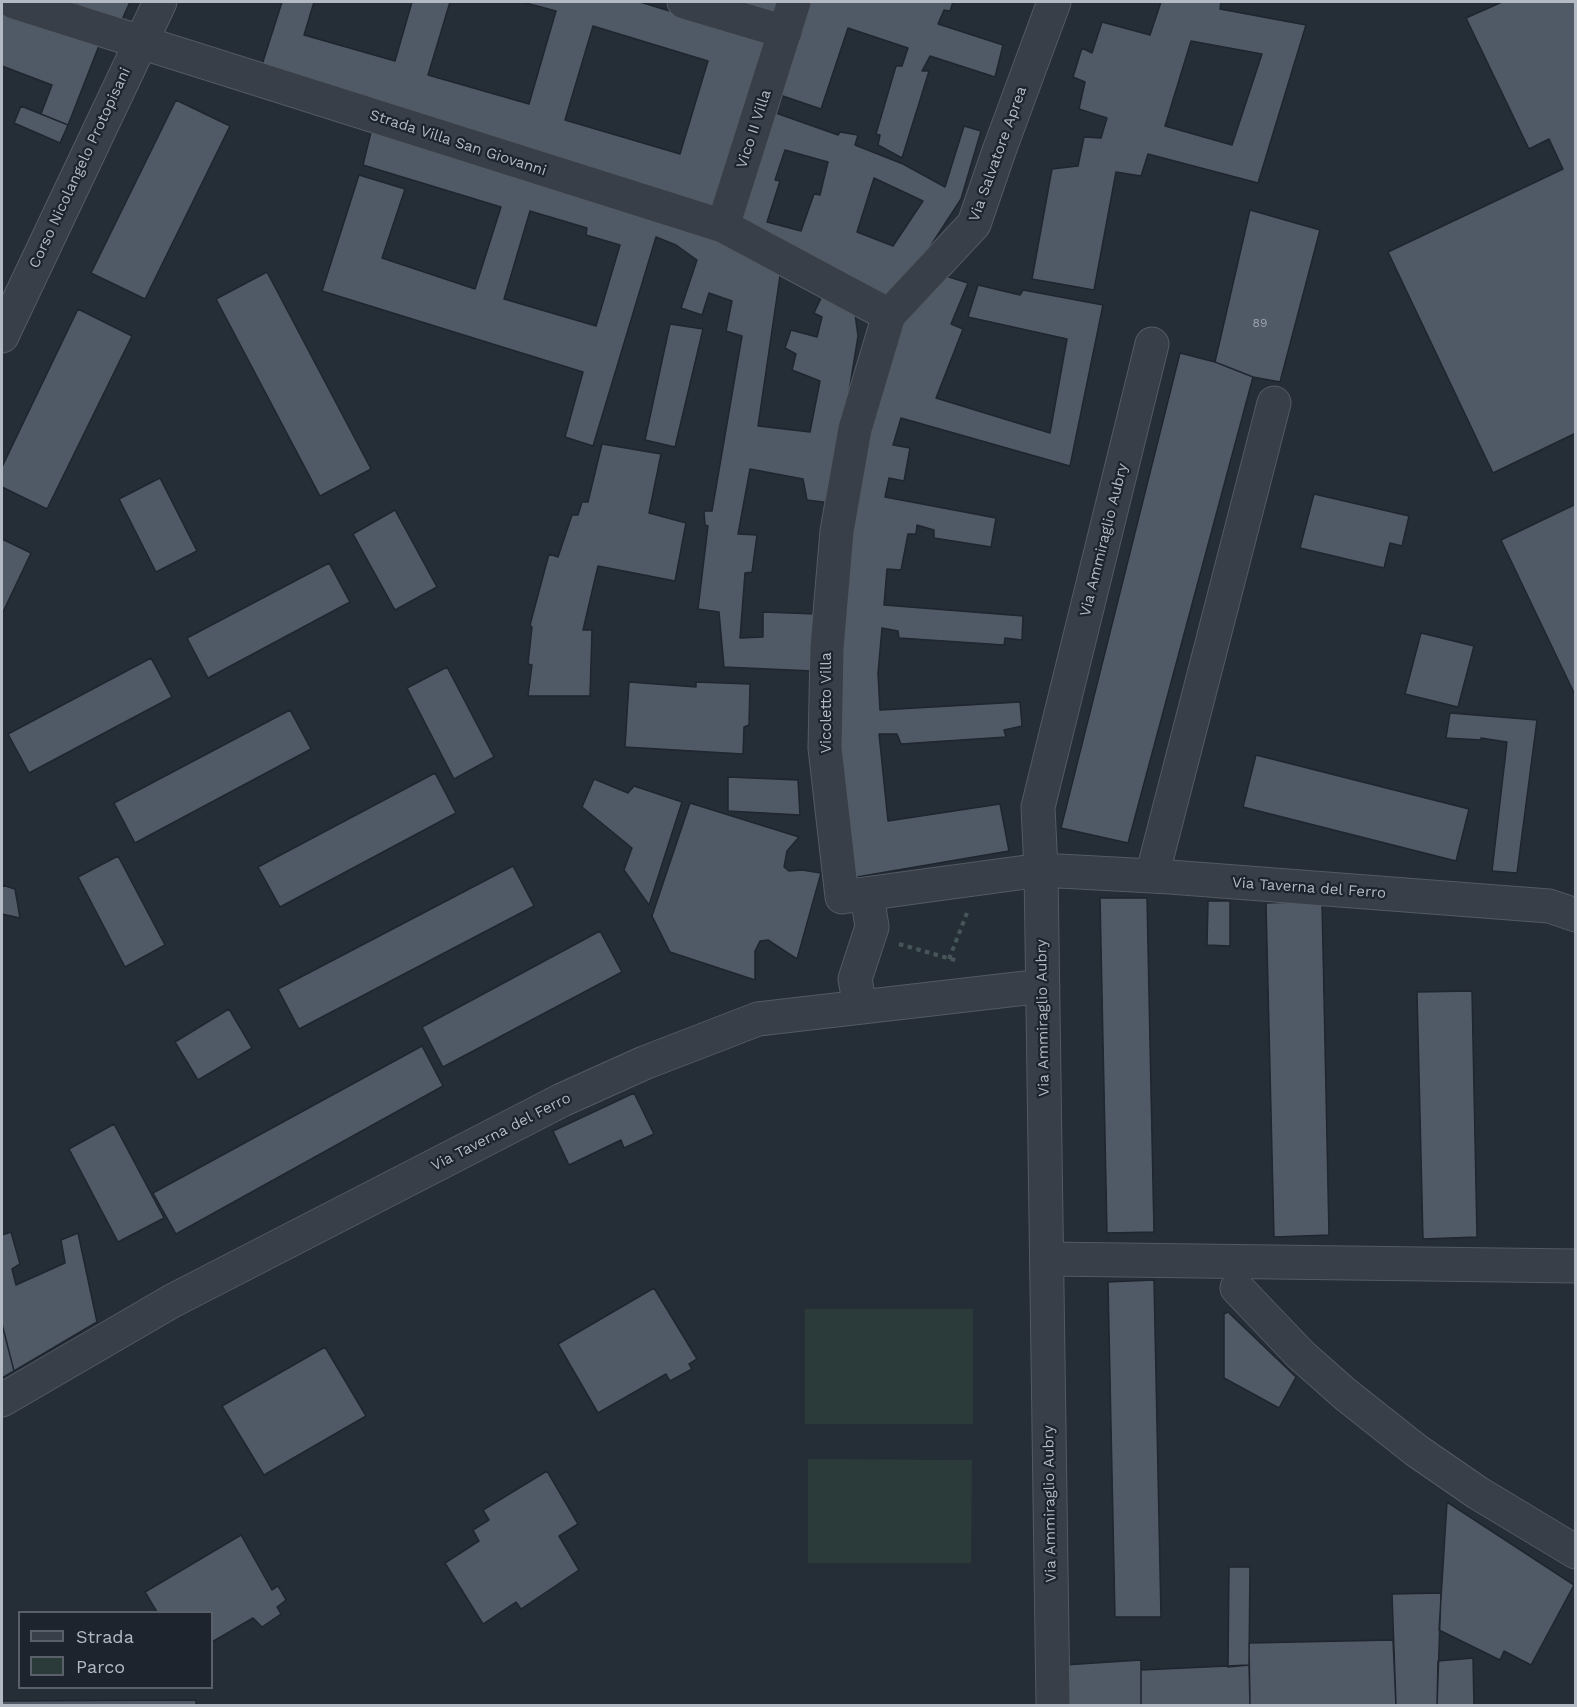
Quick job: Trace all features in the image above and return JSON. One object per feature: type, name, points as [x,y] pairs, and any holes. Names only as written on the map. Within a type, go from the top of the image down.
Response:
[{"type":"street","name":"Strada Villa San Giovanni","points":[[14,2],[723,226],[889,315]]},
{"type":"street","name":"Corso Nicolangelo Protopisani","points":[[2,336],[139,42],[160,2]]},
{"type":"street","points":[[684,2],[789,17]]},
{"type":"street","name":"Via Salvatore Aprea","points":[[889,315],[974,224],[1054,2]]},
{"type":"street","name":"Vico II Villa","points":[[723,226],[789,17]]},
{"type":"street","name":"Vicoletto Villa","points":[[889,315],[855,429],[837,531],[827,648],[825,748],[842,897],[1041,870]]},
{"type":"street","name":"Via Ammiraglio Aubry","points":[[1053,1706],[1041,870],[1038,807],[1152,344]]},
{"type":"street","points":[[1152,876],[1274,403]]},
{"type":"street","name":"Via Taverna del Ferro","points":[[1041,870],[1152,876],[1549,906],[1575,915]]},
{"type":"street","points":[[860,1006],[855,979],[872,927],[867,894]]},
{"type":"street","name":"Via Taverna del Ferro","points":[[2,1400],[172,1301],[562,1100],[644,1063],[758,1019],[1042,986]]},
{"type":"street","points":[[1047,1259],[1575,1266]]},
{"type":"street","points":[[1237,1288],[1301,1355],[1345,1394],[1417,1451],[1478,1493],[1575,1552]]},
{"type":"path","points":[[947,964],[970,904]]},
{"type":"path","points":[[869,935],[966,964]]},
{"type":"green space","points":[[805,1309],[973,1309],[973,1424],[805,1424]]},
{"type":"green space","points":[[808,1459],[972,1460],[971,1563],[808,1563]]},
{"type":"building","points":[[72,2],[130,2],[120,24]]},
{"type":"building","points":[[282,2],[314,2],[304,35],[395,61],[412,2],[450,2],[428,75],[529,104],[556,11],[522,2],[640,2],[765,40],[712,210],[260,71]],"holes":[[[593,26],[708,61],[680,154],[565,120]]]},
{"type":"building","points":[[720,2],[777,2],[772,18]]},
{"type":"building","points":[[810,2],[953,2],[950,11],[944,10],[938,24],[1003,45],[995,77],[930,56],[922,71],[929,71],[902,158],[878,145],[880,135],[876,134],[896,66],[902,66],[908,48],[848,28],[821,109],[780,95]]},
{"type":"building","points":[[1161,2],[1221,2],[1220,9],[1306,25],[1258,183],[1148,154],[1141,176],[1116,172],[1094,290],[1032,279],[1052,169],[1078,166],[1084,137],[1101,138],[1107,118],[1079,109],[1085,82],[1073,77],[1082,48],[1092,53],[1102,22],[1150,35]],"holes":[[[1191,41],[1262,54],[1232,145],[1165,126]]]},
{"type":"building","points":[[1502,2],[1576,2],[1576,433],[1493,473],[1388,252],[1563,169],[1549,139],[1529,149],[1466,18]]},
{"type":"building","points":[[2,6],[100,43],[68,125],[41,114],[52,85],[2,66]]},
{"type":"building","points":[[176,100],[230,126],[145,299],[91,273]]},
{"type":"building","points":[[21,106],[68,125],[60,143],[14,123]]},
{"type":"building","points":[[773,112],[838,135],[840,132],[858,135],[855,145],[903,164],[945,187],[964,126],[981,131],[961,199],[896,299],[736,225]],"holes":[[[785,150],[828,162],[820,195],[814,194],[801,231],[767,222],[780,181],[775,180]],[[874,178],[923,201],[893,246],[857,232]]]},
{"type":"building","points":[[371,132],[658,217],[755,255],[781,269],[758,426],[810,432],[820,381],[792,370],[796,354],[785,348],[791,330],[817,337],[822,317],[814,313],[824,292],[854,307],[858,336],[831,503],[807,500],[803,479],[750,469],[738,534],[757,535],[752,572],[745,573],[740,638],[763,637],[763,612],[816,614],[813,671],[724,667],[719,612],[698,609],[708,526],[705,525],[704,511],[712,511],[742,336],[726,331],[732,301],[709,293],[702,315],[681,308],[697,260],[676,245],[656,237],[593,446],[565,437],[583,372],[322,291],[359,175],[405,189],[382,258],[475,289],[501,207],[363,165]],"holes":[[[530,211],[587,228],[586,235],[620,245],[596,326],[504,299]]]},
{"type":"building","points":[[1250,210],[1320,230],[1280,382],[1253,377],[1215,362]]},
{"type":"building","points":[[267,272],[371,469],[320,496],[216,299]]},
{"type":"building","points":[[933,272],[968,283],[951,324],[963,329],[936,398],[1050,433],[1067,339],[968,317],[978,285],[1020,295],[1023,290],[1103,305],[1070,466],[901,418],[893,445],[910,448],[904,481],[889,478],[885,497],[996,518],[991,547],[934,538],[934,530],[917,525],[916,534],[908,534],[901,570],[887,569],[884,605],[1023,616],[1022,640],[1005,638],[1004,645],[899,638],[898,631],[882,628],[878,673],[880,710],[1020,702],[1022,726],[1004,730],[1006,737],[901,744],[897,734],[879,734],[888,821],[1000,804],[1009,851],[851,878],[831,679],[867,408],[891,345]]},
{"type":"building","points":[[78,309],[132,336],[47,509],[2,487],[2,467]]},
{"type":"building","points":[[670,324],[703,329],[675,447],[645,440]]},
{"type":"building","points":[[1180,353],[1215,362],[1253,377],[1128,843],[1061,828]]},
{"type":"building","points":[[602,444],[661,454],[649,513],[686,523],[675,581],[598,566],[583,630],[592,630],[590,696],[528,696],[532,665],[528,664],[532,627],[530,625],[549,554],[558,557],[572,515],[578,515],[582,502],[588,502]]},
{"type":"building","points":[[160,478],[197,551],[156,572],[119,499]]},
{"type":"building","points":[[1314,494],[1409,516],[1402,546],[1390,543],[1384,568],[1300,548]]},
{"type":"building","points":[[1576,504],[1576,697],[1501,540]]},
{"type":"building","points":[[395,510],[437,587],[395,610],[353,534]]},
{"type":"building","points":[[2,539],[31,553],[2,614]]},
{"type":"building","points":[[329,563],[350,602],[208,678],[187,638]]},
{"type":"building","points":[[1421,633],[1474,646],[1458,707],[1405,694]]},
{"type":"building","points":[[151,658],[172,697],[29,773],[8,734]]},
{"type":"building","points":[[447,667],[494,757],[454,779],[407,688]]},
{"type":"building","points":[[629,682],[696,687],[696,682],[750,684],[749,725],[744,727],[743,754],[625,747]]},
{"type":"building","points":[[290,710],[311,749],[135,843],[114,803]]},
{"type":"building","points":[[1450,713],[1537,720],[1517,873],[1492,871],[1507,742],[1481,738],[1481,740],[1446,738]]},
{"type":"building","points":[[1256,755],[1469,809],[1456,861],[1243,807]]},
{"type":"building","points":[[435,773],[456,813],[280,907],[258,867]]},
{"type":"building","points":[[728,777],[798,780],[800,815],[728,811]]},
{"type":"building","points":[[594,779],[628,793],[634,786],[682,802],[649,905],[624,870],[632,848],[582,807]]},
{"type":"building","points":[[690,803],[799,837],[787,851],[784,867],[789,871],[802,870],[821,873],[797,959],[768,940],[760,941],[755,951],[755,980],[670,952],[652,916]]},
{"type":"building","points":[[118,856],[165,945],[125,967],[78,877]]},
{"type":"building","points":[[513,866],[534,906],[299,1029],[278,989]]},
{"type":"building","points":[[2,885],[15,889],[20,918],[2,914]]},
{"type":"building","points":[[1100,898],[1147,898],[1154,1232],[1107,1233]]},
{"type":"building","points":[[1208,901],[1230,901],[1230,946],[1207,945]]},
{"type":"building","points":[[1322,901],[1329,1235],[1274,1237],[1266,903]]},
{"type":"building","points":[[600,931],[622,972],[443,1067],[422,1027]]},
{"type":"building","points":[[1472,991],[1477,1237],[1423,1239],[1417,992]]},
{"type":"building","points":[[229,1009],[252,1048],[198,1080],[175,1042]]},
{"type":"building","points":[[422,1046],[443,1086],[176,1234],[153,1193]]},
{"type":"building","points":[[634,1093],[654,1134],[624,1148],[621,1140],[569,1165],[553,1131]]},
{"type":"building","points":[[114,1124],[164,1218],[118,1242],[69,1149]]},
{"type":"building","points":[[11,1232],[20,1264],[12,1269],[16,1285],[65,1263],[61,1240],[78,1233],[97,1322],[14,1371],[2,1324],[2,1235]]},
{"type":"building","points":[[1154,1280],[1161,1617],[1115,1617],[1108,1282]]},
{"type":"building","points":[[654,1288],[697,1359],[689,1364],[692,1369],[670,1381],[666,1374],[598,1413],[558,1344]]},
{"type":"building","points":[[1228,1312],[1296,1377],[1279,1408],[1224,1378],[1224,1314]]},
{"type":"building","points":[[2,1324],[14,1371],[2,1378]]},
{"type":"building","points":[[325,1347],[366,1416],[264,1475],[222,1406]]},
{"type":"building","points":[[547,1471],[578,1524],[559,1536],[579,1570],[521,1609],[516,1602],[483,1624],[445,1563],[479,1541],[473,1530],[489,1520],[483,1510]]},
{"type":"building","points":[[1447,1502],[1574,1585],[1531,1665],[1504,1651],[1500,1660],[1439,1630]]},
{"type":"building","points":[[241,1535],[272,1590],[278,1586],[286,1600],[277,1607],[281,1614],[262,1627],[253,1618],[213,1641],[213,1611],[156,1611],[145,1592]]},
{"type":"building","points":[[1229,1567],[1250,1567],[1249,1665],[1228,1667]]},
{"type":"building","points":[[1441,1593],[1437,1706],[1396,1706],[1392,1594]]},
{"type":"building","points":[[1393,1640],[1396,1706],[1250,1706],[1249,1643]]},
{"type":"building","points":[[1473,1658],[1474,1706],[1437,1706],[1438,1661]]},
{"type":"building","points":[[1141,1660],[1141,1706],[1064,1706],[1064,1665]]},
{"type":"building","points":[[1249,1665],[1250,1706],[1141,1706],[1141,1670]]},
{"type":"building","points":[[196,1700],[196,1706],[2,1706],[2,1701]]}]
